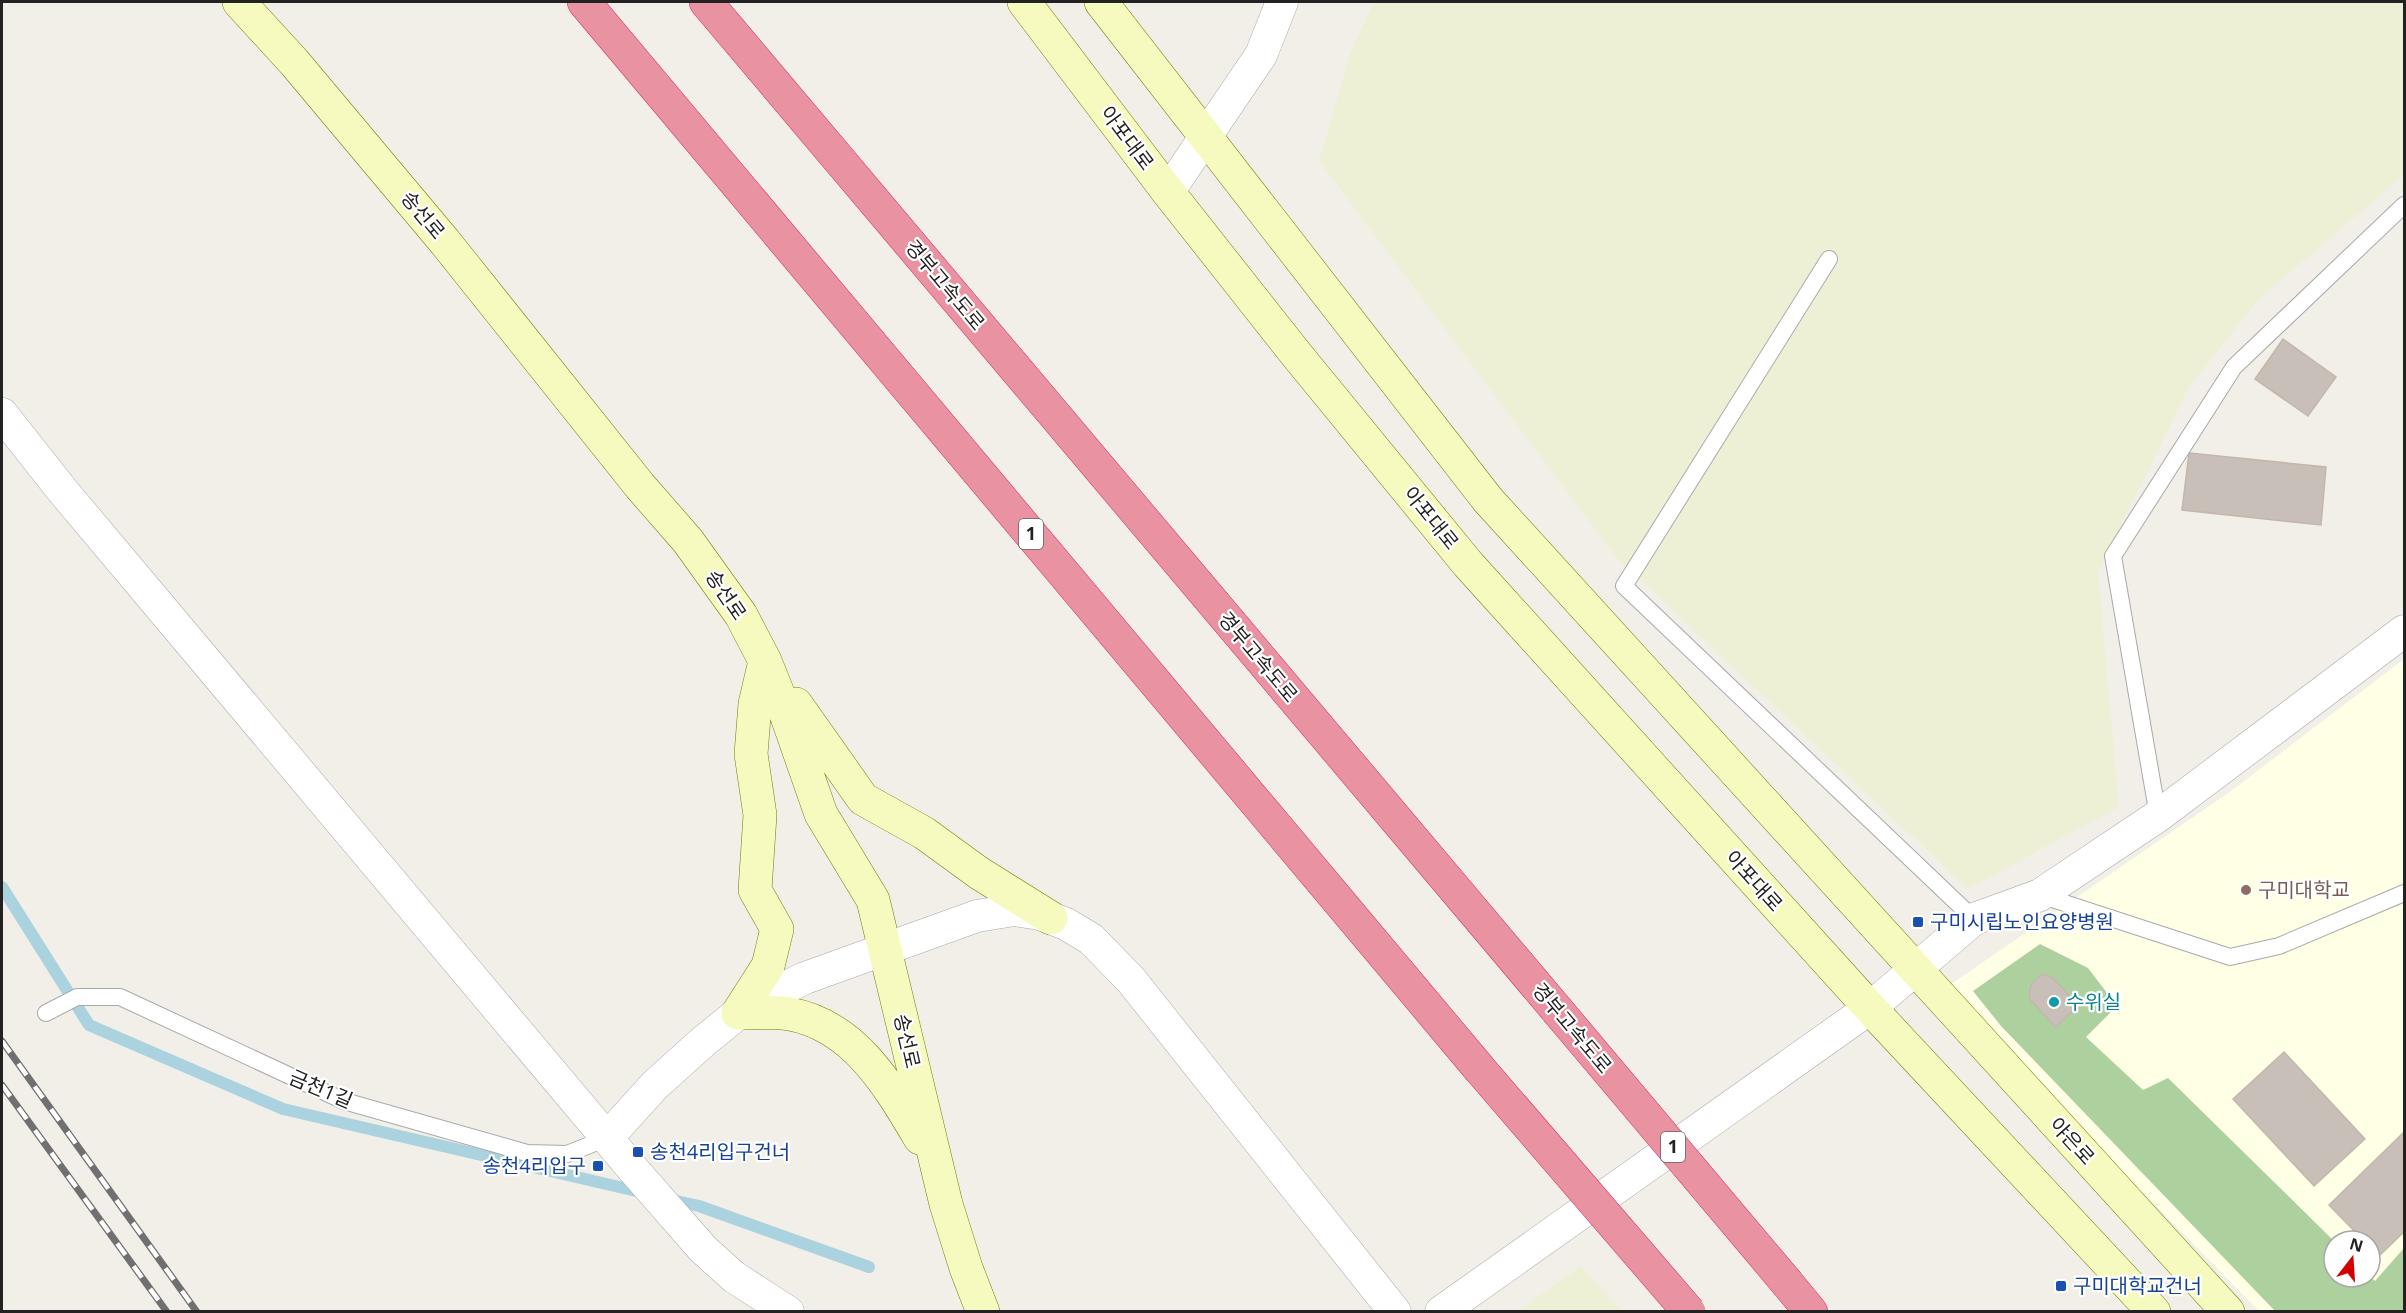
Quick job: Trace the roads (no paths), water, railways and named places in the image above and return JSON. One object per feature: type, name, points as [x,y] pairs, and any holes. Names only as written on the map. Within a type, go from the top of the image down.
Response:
[{"type":"highway","name":"1","points":[[584,2],[1478,1067],[1689,1311]]},
{"type":"highway","name":"경부고속도로","points":[[706,2],[1811,1311]]},
{"type":"main road","name":"송선로","points":[[239,2],[294,62],[445,242],[640,486],[688,541],[741,615],[765,661],[798,744],[821,814],[873,900],[937,1168],[962,1258],[983,1311]]},
{"type":"main road","name":"아포대로","points":[[1023,2],[1168,192],[1296,354],[1468,564],[1870,1008]]},
{"type":"main road","points":[[1101,2],[1488,500],[1915,970]]},
{"type":"main road","points":[[765,661],[863,799],[924,833],[979,873],[1052,918]]},
{"type":"main road","points":[[738,1014],[768,966],[777,929],[755,890],[760,815],[751,754],[755,704],[765,661]]},
{"type":"main road","name":"야은로","points":[[1915,970],[2228,1311]]},
{"type":"main road","points":[[1870,1008],[2154,1311]]},
{"type":"main road","points":[[738,1014],[788,1013],[813,1020],[851,1043],[885,1080],[937,1168]]},
{"type":"street","points":[[1168,192],[1261,55],[1282,2]]},
{"type":"street","points":[[2,414],[62,490],[703,1249],[734,1277],[788,1311]]},
{"type":"street","points":[[1441,1311],[1870,1008],[1974,919],[2040,895],[2158,816],[2404,632]]},
{"type":"street","points":[[607,1138],[655,1085],[747,1006],[805,978],[978,916],[1014,910],[1052,918],[1091,939],[1131,980],[1395,1311]]},
{"type":"lane","points":[[2158,816],[2112,556],[2234,367],[2404,205]]},
{"type":"lane","points":[[1829,259],[1624,586],[1974,919]]},
{"type":"lane","points":[[2040,895],[2230,957],[2279,946],[2404,893]]},
{"type":"lane","name":"금천1길","points":[[45,1013],[77,997],[120,997],[344,1101],[527,1153],[567,1154],[607,1138]]},
{"type":"waterway","points":[[2,887],[89,1025],[283,1109],[645,1193]]},
{"type":"waterway","points":[[667,1199],[699,1206],[869,1267]]},
{"type":"railway","points":[[2,1041],[197,1312]]},
{"type":"railway","points":[[2,1085],[167,1312]]},
{"type":"place","name":"구미대학교","points":[[2246,890]]},
{"type":"place","name":"구미시립노인요양병원","points":[[1918,922]]},
{"type":"place","name":"수위실","points":[[2054,1002]]},
{"type":"place","name":"송천4리입구건너","points":[[638,1152]]},
{"type":"place","name":"송천4리입구","points":[[598,1166]]},
{"type":"place","name":"구미대학교건너","points":[[2061,1286]]}]
